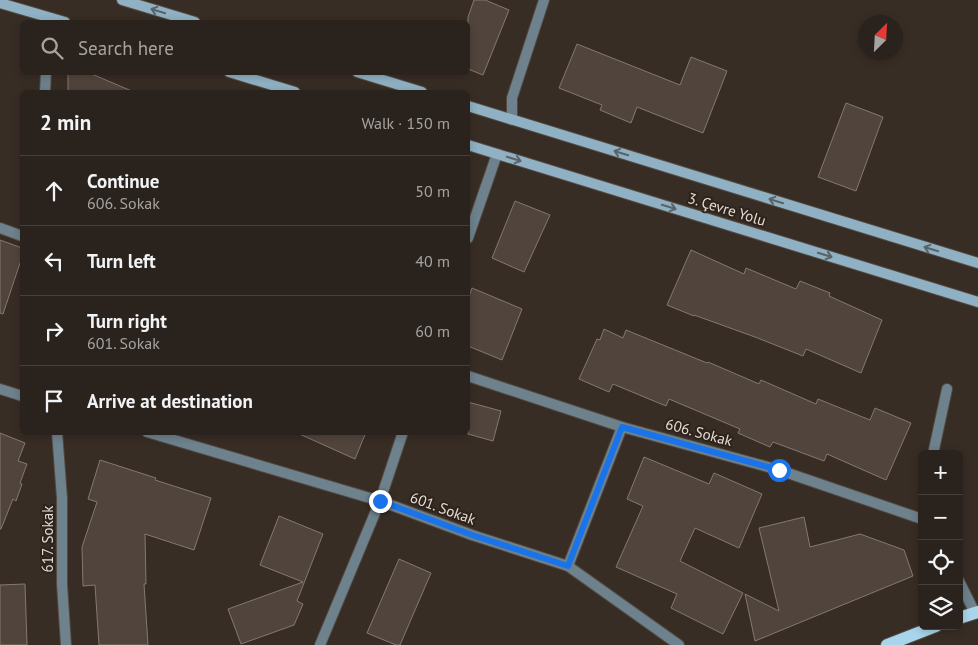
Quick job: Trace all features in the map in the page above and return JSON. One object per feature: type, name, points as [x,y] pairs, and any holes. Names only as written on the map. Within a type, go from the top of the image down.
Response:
[{"type":"main road","points":[[122,0],[188,20]]},
{"type":"main road","points":[[0,3],[50,20]]},
{"type":"main road","points":[[239,75],[288,90]]},
{"type":"main road","points":[[367,75],[416,90]]},
{"type":"main road","name":"3. Çevre Yolu","points":[[470,107],[978,263]]},
{"type":"main road","name":"3. Çevre Yolu","points":[[470,146],[978,302]]},
{"type":"main road","points":[[963,617],[976,613]]},
{"type":"main road","points":[[887,645],[926,630]]},
{"type":"street","points":[[512,120],[512,98],[544,0]]},
{"type":"street","points":[[45,90],[46,75]]},
{"type":"street","points":[[470,232],[497,154]]},
{"type":"street","points":[[0,228],[20,235]]},
{"type":"street","name":"606. Sokak","points":[[470,377],[622,427],[779,470],[918,518]]},
{"type":"street","points":[[0,389],[20,395]]},
{"type":"street","points":[[934,450],[948,389]]},
{"type":"street","points":[[568,566],[622,427]]},
{"type":"street","name":"617. Sokak","points":[[56,435],[62,498],[62,584],[66,645]]},
{"type":"street","name":"601. Sokak","points":[[157,435],[380,501],[472,535],[568,566],[679,645]]},
{"type":"street","points":[[320,645],[380,501],[402,435]]},
{"type":"street","points":[[961,585],[976,613]]},
{"type":"building","points":[[474,0],[485,0],[509,10],[483,75],[470,70],[470,20],[468,20]]},
{"type":"building","points":[[577,44],[680,85],[691,57],[727,71],[703,133],[637,107],[631,123],[600,110],[602,105],[559,88]]},
{"type":"building","points":[[68,75],[94,75],[129,90],[68,90]]},
{"type":"building","points":[[846,103],[883,117],[856,191],[818,177]]},
{"type":"building","points":[[515,201],[550,215],[524,272],[492,258]]},
{"type":"building","points":[[0,240],[20,247],[20,263],[3,314],[0,313]]},
{"type":"building","points":[[691,250],[744,274],[746,268],[796,289],[800,281],[830,293],[829,296],[882,320],[861,373],[806,349],[803,356],[667,305]]},
{"type":"building","points":[[472,288],[522,309],[502,360],[470,347],[470,294]]},
{"type":"building","points":[[604,329],[623,338],[626,330],[759,384],[761,380],[816,404],[818,399],[870,420],[875,408],[911,423],[886,480],[827,454],[824,461],[773,442],[770,447],[738,433],[740,429],[669,399],[666,406],[613,384],[609,392],[579,379],[597,339],[600,340]]},
{"type":"building","points":[[470,403],[501,411],[493,441],[470,435]]},
{"type":"building","points":[[0,433],[25,443],[18,461],[27,464],[16,501],[13,499],[1,529],[0,529]]},
{"type":"building","points":[[302,435],[365,435],[355,459]]},
{"type":"building","points":[[644,457],[709,484],[714,473],[762,494],[739,548],[695,528],[680,561],[743,593],[723,634],[671,608],[677,594],[616,567],[643,506],[627,499]]},
{"type":"building","points":[[100,460],[211,498],[194,550],[145,534],[146,584],[144,584],[148,645],[99,645],[95,585],[83,586],[82,547],[97,502],[88,499]]},
{"type":"building","points":[[279,516],[323,534],[297,601],[303,604],[294,625],[241,644],[228,609],[303,582],[260,565]]},
{"type":"building","points":[[804,517],[810,547],[860,534],[904,550],[913,576],[755,641],[745,594],[779,611],[759,528]]},
{"type":"building","points":[[399,559],[431,573],[400,645],[396,645],[367,633]]},
{"type":"building","points":[[25,584],[27,645],[0,645],[0,585]]},
{"type":"route","points":[[380,501],[472,535],[568,566],[622,427],[779,470]]}]
